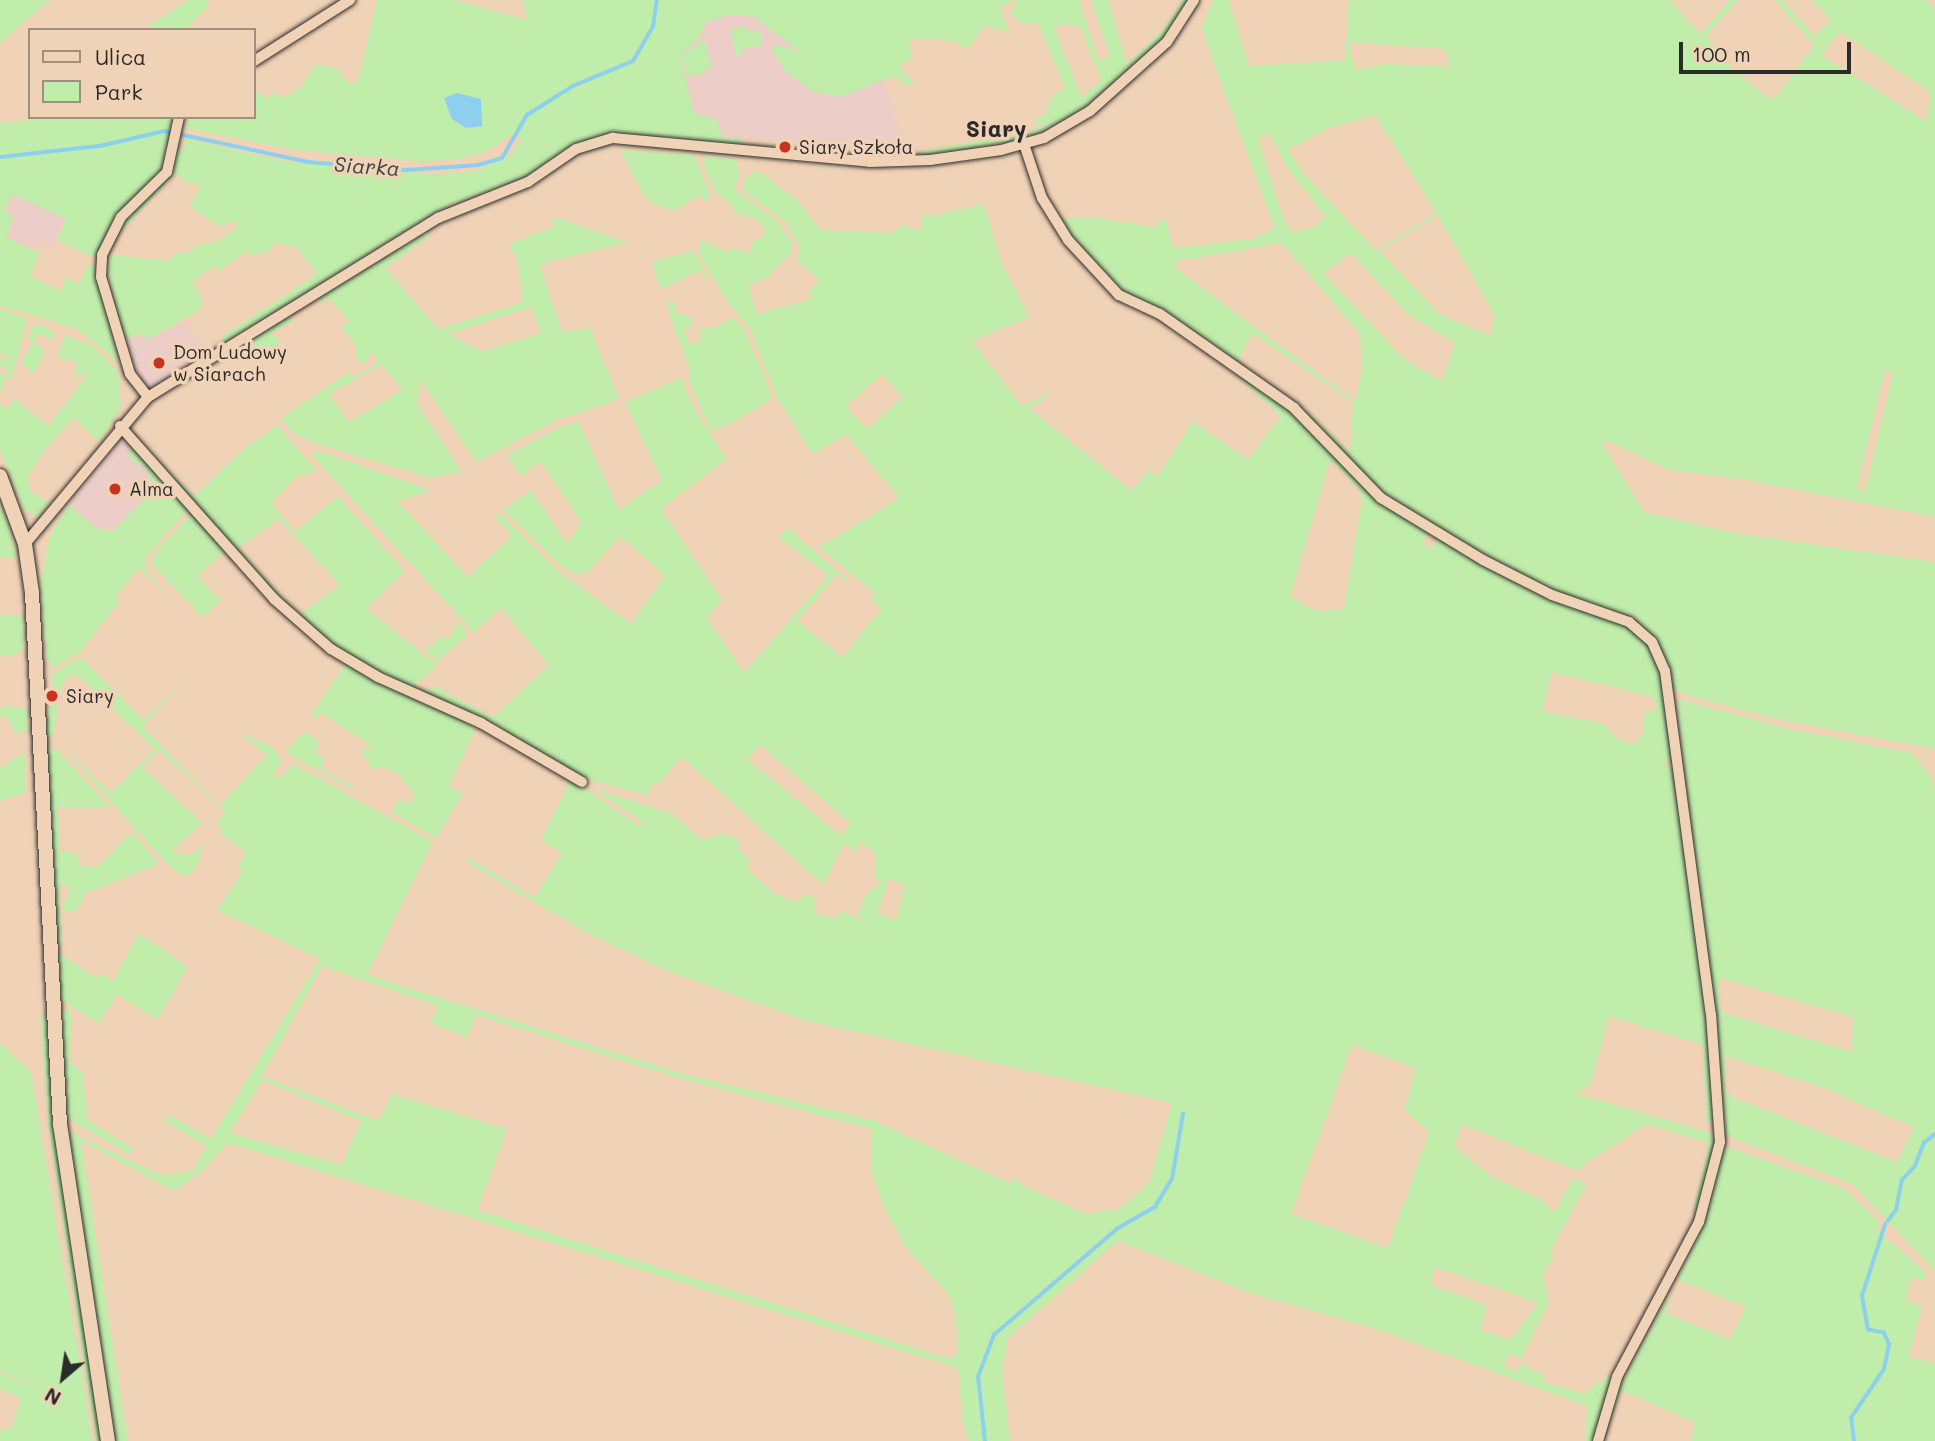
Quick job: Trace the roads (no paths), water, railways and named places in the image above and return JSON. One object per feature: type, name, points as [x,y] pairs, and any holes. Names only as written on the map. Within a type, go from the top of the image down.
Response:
[{"type":"main road","points":[[0,477],[25,544],[32,593],[60,1124],[108,1441]]},
{"type":"street","points":[[256,60],[350,0]]},
{"type":"street","points":[[25,544],[120,426],[148,397],[438,218],[528,182],[576,149],[609,139],[870,162],[930,160],[1024,144],[1062,129],[1090,111],[1167,42],[1194,0]]},
{"type":"street","points":[[148,397],[130,374],[101,276],[102,255],[121,217],[158,184],[174,154],[179,119]]},
{"type":"street","points":[[1024,144],[1042,198],[1068,240],[1119,295],[1168,319],[1294,408],[1381,498],[1483,560],[1552,595],[1629,622],[1652,642],[1665,670],[1711,1014],[1720,1142],[1699,1222],[1617,1377],[1598,1441]]},
{"type":"street","points":[[120,426],[274,599],[331,649],[389,682],[481,723],[582,782]]},
{"type":"water","points":[[457,93],[481,99],[482,126],[466,128],[452,119],[444,98]]},
{"type":"waterway","name":"Siarka","points":[[0,157],[100,146],[165,131],[308,162],[407,170],[478,165],[502,158],[527,115],[573,86],[633,61],[653,27],[657,0]]},
{"type":"waterway","points":[[985,1441],[978,1377],[994,1335],[1118,1228],[1155,1207],[1172,1179],[1183,1114]]},
{"type":"waterway","points":[[1888,1221],[1896,1210],[1902,1180],[1915,1166],[1924,1143],[1935,1134]]},
{"type":"waterway","points":[[1854,1441],[1851,1418],[1884,1369],[1889,1345],[1884,1333],[1868,1330],[1862,1296],[1885,1225]]},
{"type":"place","name":"Siary Szkoła","points":[[785,147]]},
{"type":"place","name":"Dom Ludowy w Siarach","points":[[159,363]]},
{"type":"place","name":"Alma","points":[[115,489]]},
{"type":"place","name":"Siary","points":[[52,696]]},
{"type":"district","name":"Siary","points":[[996,128]]}]
